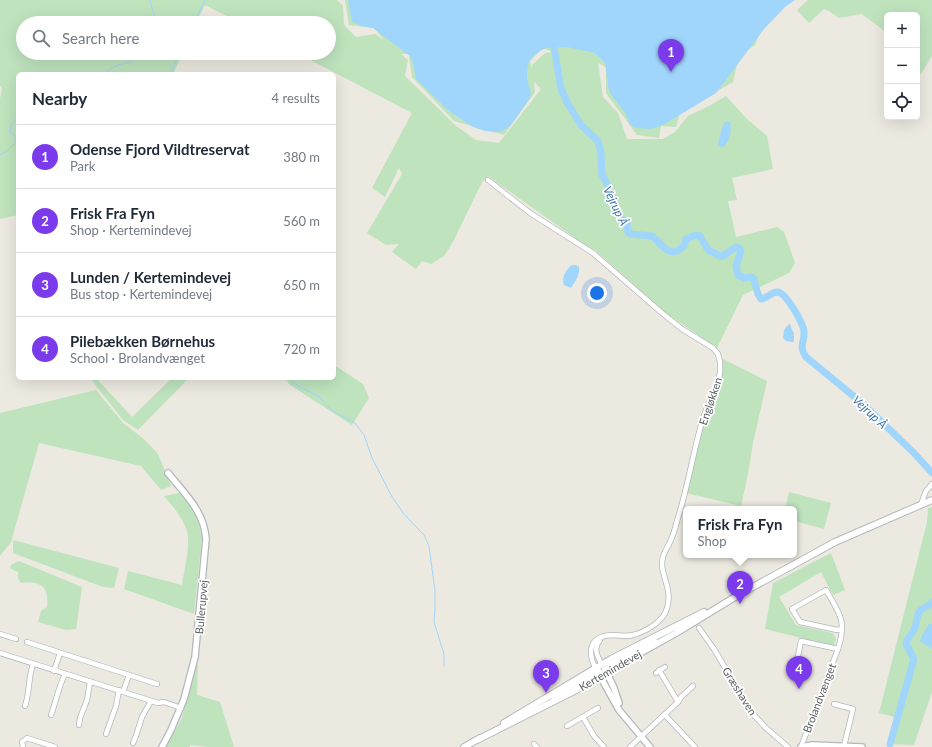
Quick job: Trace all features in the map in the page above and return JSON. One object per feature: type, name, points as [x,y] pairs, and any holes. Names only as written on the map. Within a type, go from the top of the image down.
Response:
[{"type":"main road","name":"Kertemindevej","points":[[604,669],[611,659],[740,594],[836,542],[932,500]]},
{"type":"main road","name":"Kertemindevej","points":[[477,740],[527,715],[604,669],[676,633],[740,594]]},
{"type":"main road","name":"Kertemindevej","points":[[464,747],[598,673]]},
{"type":"street","name":"Engløkken","points":[[488,180],[530,213],[593,253],[662,313],[682,329],[707,343],[718,354],[720,372],[719,378],[704,416],[672,538],[663,556],[662,562],[670,595],[665,614],[653,625],[642,632],[628,636],[610,635],[604,637]]},
{"type":"street","name":"Bullerupvej","points":[[162,747],[181,708],[189,685],[197,648],[206,539],[204,524],[197,509],[168,473]]},
{"type":"street","points":[[921,504],[926,491],[932,484]]},
{"type":"street","name":"Brolandvænget","points":[[801,747],[838,649],[842,635],[842,629],[842,623],[840,615],[826,590],[792,609],[800,622],[836,630],[842,629]]},
{"type":"street","name":"Græshaven","points":[[699,628],[718,655],[752,713],[766,728],[788,747]]},
{"type":"street","points":[[0,634],[16,639]]},
{"type":"street","points":[[604,637],[598,641],[596,650],[597,655],[614,688],[623,713]]},
{"type":"street","points":[[604,637],[594,642],[591,649],[591,658],[619,710],[650,747]]},
{"type":"street","name":"Brolandvænget","points":[[797,661],[801,641],[838,649]]},
{"type":"street","points":[[27,642],[157,684]]},
{"type":"street","points":[[0,653],[151,701],[158,703],[164,702],[181,708]]},
{"type":"street","points":[[54,671],[60,653]]},
{"type":"street","points":[[25,706],[28,698],[29,677],[32,664]]},
{"type":"street","points":[[665,667],[658,672],[678,702]]},
{"type":"street","points":[[51,715],[59,687],[65,674]]},
{"type":"street","points":[[106,734],[121,691],[129,675]]},
{"type":"street","points":[[79,725],[87,700],[90,682]]},
{"type":"street","points":[[630,747],[665,715],[693,686]]},
{"type":"street","points":[[133,743],[142,717],[151,701]]},
{"type":"street","points":[[834,704],[853,709],[844,746]]},
{"type":"street","points":[[567,726],[598,708]]},
{"type":"street","points":[[665,715],[695,747]]},
{"type":"street","points":[[583,717],[594,736],[604,747]]},
{"type":"street","points":[[23,747],[22,742],[27,738],[55,747]]},
{"type":"street","points":[[801,747],[812,745],[862,747]]},
{"type":"green space","points":[[0,0],[337,0],[343,6],[344,25],[356,37],[375,34],[384,40],[374,28],[349,25],[345,0],[793,0],[767,15],[755,45],[739,56],[733,82],[680,113],[676,127],[661,126],[659,138],[637,135],[606,93],[606,67],[598,63],[603,97],[618,113],[627,139],[663,139],[675,132],[688,116],[726,96],[747,119],[767,136],[773,169],[732,178],[737,200],[728,201],[736,237],[777,227],[784,232],[795,263],[789,273],[743,295],[717,348],[666,313],[594,249],[592,250],[488,176],[482,182],[453,242],[444,256],[431,264],[422,261],[416,269],[392,252],[399,244],[386,245],[367,233],[402,174],[399,168],[385,197],[372,188],[412,113],[310,60],[336,60],[336,16],[226,16],[205,5],[200,16],[16,16],[16,60],[180,60],[174,72],[16,72],[16,215],[0,219],[0,99],[2,88],[0,86]],"holes":[[[543,48],[552,52],[545,53],[532,65],[532,69],[530,61]],[[401,54],[409,54],[412,77],[454,121],[504,135],[535,92],[534,82],[541,89],[499,143],[476,140],[455,125],[405,76],[408,60]]]},
{"type":"green space","points":[[808,0],[932,0],[932,56],[920,75],[920,12],[884,12],[884,31],[862,14],[839,18],[824,9],[809,23],[797,10]]},
{"type":"green space","points":[[721,358],[767,381],[741,506],[686,493],[703,423],[719,383],[722,367]]},
{"type":"green space","points":[[336,366],[363,384],[369,398],[352,425],[290,385],[286,380],[336,380]]},
{"type":"green space","points":[[92,380],[98,380],[132,417],[170,380],[187,380],[138,430],[123,420]]},
{"type":"green space","points":[[96,390],[123,423],[144,439],[158,454],[171,486],[161,490],[141,466],[39,443],[11,542],[0,556],[0,413]]},
{"type":"green space","points":[[789,492],[831,503],[824,529],[797,522],[797,506],[786,506]]},
{"type":"green space","points":[[180,493],[196,514],[202,537],[194,614],[124,589],[128,571],[182,585],[188,550],[187,531],[180,517],[164,496]]},
{"type":"green space","points":[[932,507],[932,692],[914,745],[889,744],[894,717],[879,713],[927,522],[928,508]]},
{"type":"green space","points":[[13,540],[119,568],[114,588],[103,587],[13,553]]},
{"type":"green space","points":[[831,553],[845,590],[833,595],[821,572],[779,597],[796,625],[832,633],[836,638],[834,646],[765,629],[773,583]]},
{"type":"green space","points":[[19,561],[82,587],[76,629],[66,630],[38,622],[41,611],[47,607],[47,594],[39,584],[21,583],[18,578],[18,572],[10,568],[11,565]]},
{"type":"green space","points":[[198,662],[197,695],[220,702],[234,747],[190,745],[190,747],[166,747],[181,720]]},
{"type":"water","points":[[348,0],[795,0],[785,7],[764,29],[716,93],[663,125],[651,129],[636,128],[630,124],[624,111],[609,91],[605,63],[595,53],[567,47],[546,48],[532,57],[528,64],[527,72],[527,79],[531,93],[530,98],[511,125],[501,132],[495,132],[485,131],[473,127],[449,111],[416,79],[413,62],[410,56],[373,28],[361,26],[352,21]]},
{"type":"water","points":[[726,121],[730,122],[731,125],[729,139],[723,147],[718,146],[723,125]]},
{"type":"water","points":[[572,265],[579,267],[579,273],[571,288],[564,285],[563,279],[566,271]]},
{"type":"water","points":[[790,324],[794,333],[793,342],[786,341],[783,338],[784,330]]},
{"type":"water","points":[[929,624],[932,624],[932,649],[920,641]]},
{"type":"waterway","points":[[150,0],[154,16]]},
{"type":"waterway","points":[[197,16],[205,0]]},
{"type":"waterway","name":"Vejrup Å","points":[[554,47],[561,89],[581,125],[598,141],[601,153],[602,175],[609,187],[614,206],[619,216],[627,224],[628,232],[630,234],[652,236],[664,248],[671,252],[679,250],[684,245],[686,239],[696,235],[700,236],[708,250],[720,256],[723,256],[736,247],[739,248],[741,251],[736,266],[738,275],[744,278],[752,277],[754,279],[757,291]]},
{"type":"waterway","points":[[105,72],[133,60]]},
{"type":"waterway","points":[[171,72],[177,60]]},
{"type":"waterway","points":[[16,120],[12,124],[10,132],[15,136],[16,142]]},
{"type":"waterway","points":[[0,155],[7,151],[16,142]]},
{"type":"waterway","name":"Vejrup Å","points":[[758,294],[761,299],[776,292],[785,297],[794,309],[803,327],[804,335],[802,350],[806,357],[862,403],[914,453],[932,473]]},
{"type":"waterway","points":[[291,380],[298,386],[318,396],[336,413],[355,423],[364,435],[372,458],[391,495],[403,513],[424,535],[429,546],[435,591],[434,622],[444,654],[444,666]]},
{"type":"waterway","name":"Vejrup Å","points":[[890,744],[914,659],[906,644],[908,638],[914,630],[919,613],[932,602]]},
{"type":"place","name":"Odense Fjord Vildtreservat","points":[[671,72]]},
{"type":"place","name":"Frisk Fra Fyn","points":[[740,604]]},
{"type":"place","name":"Pilebækken Børnehus","points":[[799,689]]},
{"type":"place","name":"Lunden / Kertemindevej","points":[[546,693]]}]
